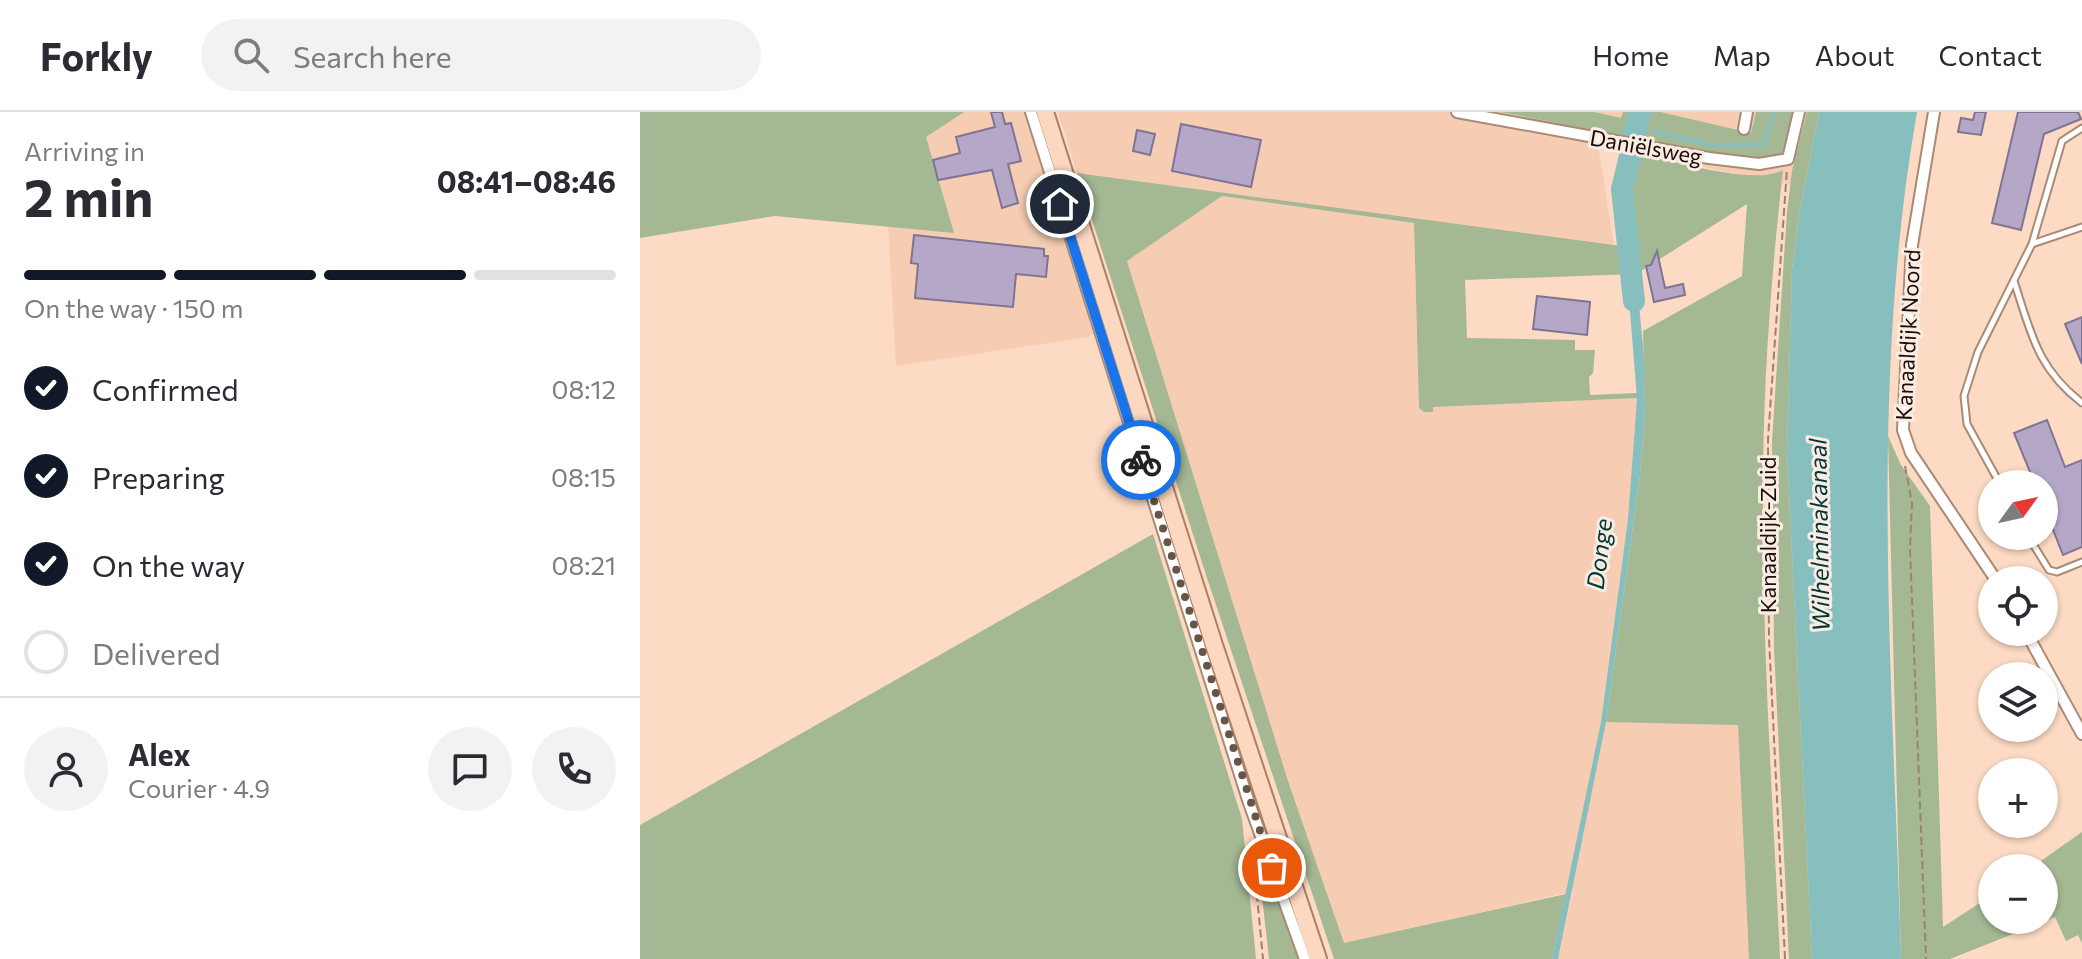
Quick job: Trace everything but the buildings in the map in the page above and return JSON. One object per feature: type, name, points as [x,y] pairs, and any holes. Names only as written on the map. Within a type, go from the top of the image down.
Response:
[{"type":"main road","points":[[1045,112],[1058,176],[1255,798],[1279,866],[1318,959]]},
{"type":"street","points":[[1031,112],[1058,176]]},
{"type":"street","name":"Daniëlsweg","points":[[1457,112],[1709,158],[1759,164],[1788,159]]},
{"type":"street","points":[[1744,129],[1747,112]]},
{"type":"street","points":[[1788,159],[1799,112]]},
{"type":"street","name":"Kanaaldijk Noord","points":[[1934,112],[1912,245],[1903,430],[1911,453],[1987,566]]},
{"type":"street","points":[[2034,646],[2082,734]]},
{"type":"street","points":[[1279,866],[1305,959]]},
{"type":"lane","points":[[1992,470],[1967,424],[1964,396],[1978,352],[2032,244],[2062,141],[2082,128]]},
{"type":"lane","points":[[2032,244],[2082,227]]},
{"type":"lane","points":[[2014,280],[2037,353],[2063,388],[2082,403]]},
{"type":"lane","points":[[2037,550],[2049,570],[2057,572],[2082,562]]},
{"type":"path","name":"Kanaaldijk-Zuid","points":[[1785,959],[1769,639],[1768,439],[1788,159]]},
{"type":"path","points":[[1904,462],[1912,503],[1910,548],[1926,959]]},
{"type":"path","points":[[1263,959],[1255,875],[1279,866]]},
{"type":"shaded area","points":[[935,112],[1034,112],[1102,327],[1088,337],[896,366],[888,222],[918,132]]},
{"type":"shaded area","points":[[1058,112],[1813,112],[1798,187],[1598,145],[1614,246],[1077,173]]},
{"type":"shaded area","points":[[1222,196],[1414,223],[1419,408],[1425,412],[1432,407],[1637,398],[1628,519],[1601,721],[1738,724],[1749,959],[1558,959],[1573,891],[1344,944],[1288,781],[1127,261]]},
{"type":"green space","points":[[640,112],[964,112],[926,137],[954,233],[775,216],[640,238]]},
{"type":"green space","points":[[1501,112],[1594,112],[1621,118],[1623,112],[1660,112],[1751,133],[1756,112],[1796,112],[1785,156],[1757,162]]},
{"type":"green space","points":[[1807,112],[1819,112],[1792,270],[1787,452],[1812,959],[1789,959],[1774,648],[1772,441],[1787,212],[1792,171]]},
{"type":"green space","points":[[1629,152],[1730,173],[1769,174],[1783,170],[1768,330],[1763,491],[1766,666],[1780,959],[1749,959],[1738,725],[1606,722],[1640,475],[1645,412],[1643,331],[1742,276],[1747,204],[1636,274],[1465,280],[1467,338],[1575,340],[1575,350],[1595,350],[1593,373],[1589,377],[1590,395],[1637,393],[1637,398],[1433,407],[1433,412],[1424,412],[1419,408],[1414,223],[1222,196],[1127,261],[1288,781],[1344,943],[1566,894],[1552,959],[1334,959],[1077,173],[1629,247],[1624,182]]},
{"type":"green space","points":[[1888,436],[1901,465],[1930,506],[1943,927],[1978,904],[1978,934],[2012,934],[1950,959],[1901,959]]},
{"type":"green space","points":[[1153,534],[1242,819],[1256,959],[640,959],[640,825]]},
{"type":"green space","points":[[2082,832],[2082,943],[2078,935],[2066,941],[2058,924],[2058,854],[2051,854]]},
{"type":"green space","points":[[1270,883],[1274,886],[1299,959],[1269,959],[1261,887]]},
{"type":"water","name":"Wilhelminakanaal","points":[[1819,112],[1917,112],[1902,217],[1888,428],[1890,641],[1901,959],[1812,959],[1787,452],[1792,270]]},
{"type":"water","points":[[1636,274],[1644,357],[1645,412],[1640,475],[1606,722],[1558,959],[1552,959],[1601,722],[1628,519],[1637,398],[1627,275]]},
{"type":"waterway","name":"Donge","points":[[1634,135],[1640,112]]},
{"type":"waterway","points":[[1653,131],[1710,145],[1764,144],[1774,112]]},
{"type":"waterway","name":"Donge","points":[[1631,152],[1622,189],[1634,301]]},
{"type":"way so far","points":[[1141,460],[1272,868]]},
{"type":"route","points":[[1060,204],[1141,460]]}]
